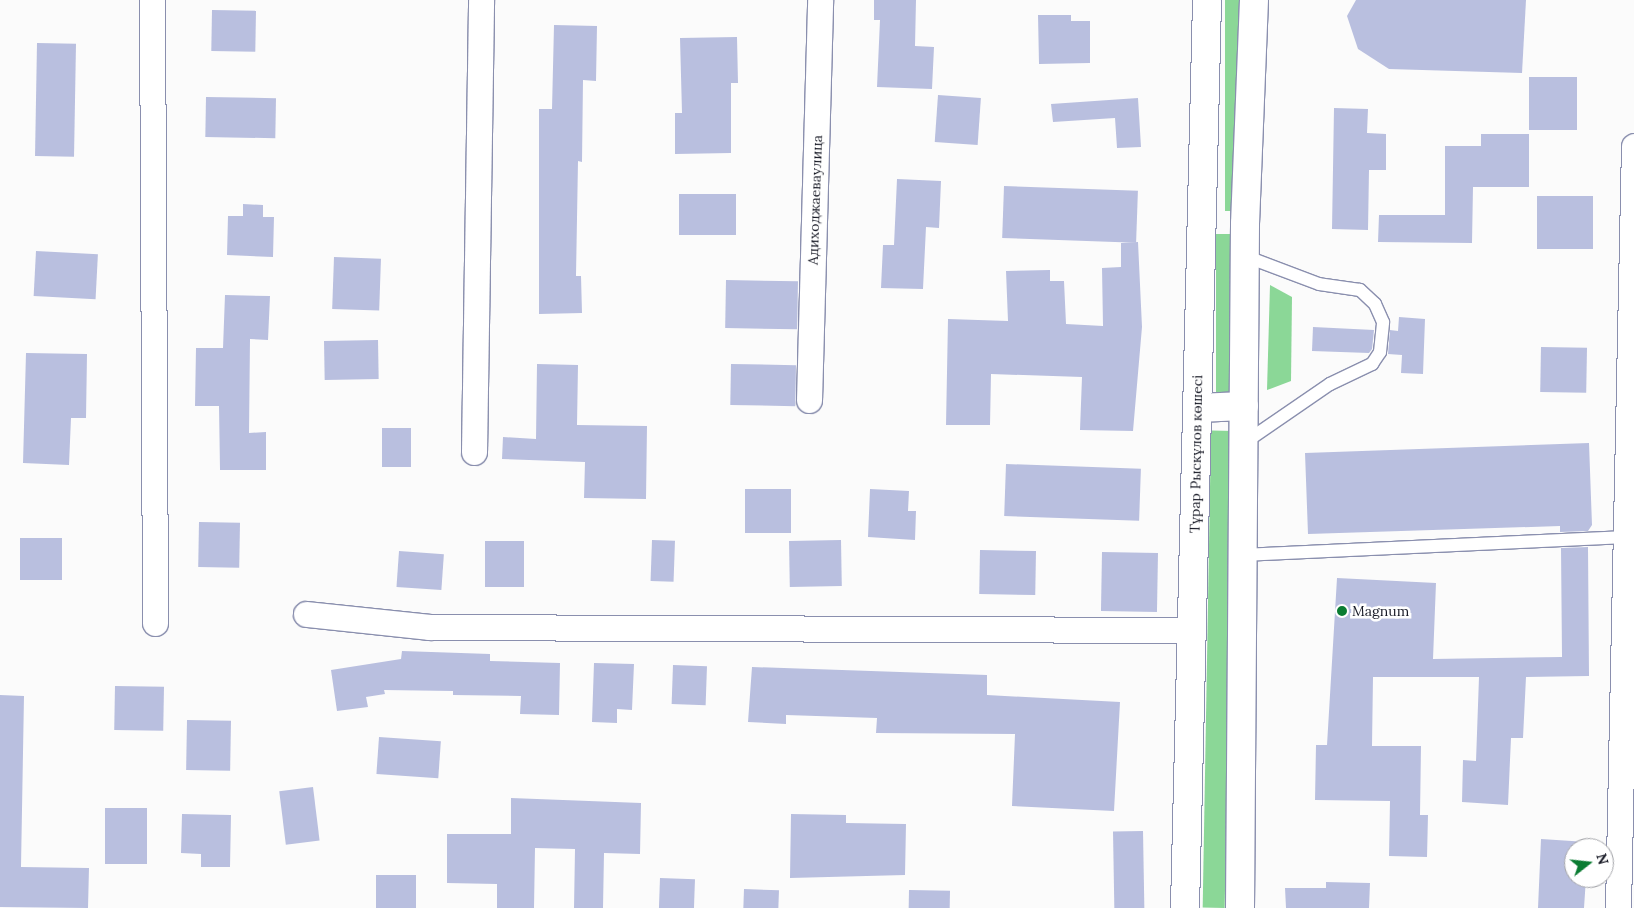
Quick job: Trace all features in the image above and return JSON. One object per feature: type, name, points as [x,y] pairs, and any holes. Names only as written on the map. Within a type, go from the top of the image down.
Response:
[{"type":"main road","name":"Тұрар Рыскұлов көшесі","points":[[1185,908],[1206,0]]},
{"type":"main road","points":[[1240,908],[1245,224],[1254,0]]},
{"type":"main road","points":[[1201,223],[1245,224]]},
{"type":"main road","points":[[1197,408],[1244,406]]},
{"type":"street","points":[[152,0],[154,623]]},
{"type":"street","points":[[474,452],[481,0]]},
{"type":"street","name":"Адиходжаеваулица","points":[[810,400],[820,0]]},
{"type":"street","points":[[1618,908],[1634,146]]},
{"type":"street","points":[[306,614],[429,627],[1192,630]]},
{"type":"lane","points":[[1244,443],[1330,384],[1372,364],[1380,352],[1383,322],[1375,304],[1360,290],[1319,284],[1245,256]]},
{"type":"lane","points":[[1243,555],[1626,538]]},
{"type":"green space","points":[[1225,0],[1244,0],[1244,211],[1225,211]]},
{"type":"green space","points":[[1216,234],[1234,234],[1234,394],[1216,394]]},
{"type":"green space","points":[[1270,285],[1292,297],[1291,381],[1267,390]]},
{"type":"green space","points":[[1211,431],[1233,431],[1225,908],[1203,908]]},
{"type":"building","points":[[874,0],[916,0],[915,46],[934,47],[932,89],[877,87],[880,20],[874,20]]},
{"type":"building","points":[[1356,0],[1526,0],[1522,73],[1389,69],[1358,49],[1347,16]]},
{"type":"building","points":[[212,10],[256,11],[255,52],[211,51]]},
{"type":"building","points":[[1038,15],[1071,15],[1071,21],[1090,21],[1090,63],[1039,64]]},
{"type":"building","points":[[554,25],[597,26],[596,81],[583,80],[582,162],[578,161],[576,276],[581,276],[582,313],[539,314],[539,109],[552,109]]},
{"type":"building","points":[[737,37],[738,83],[731,83],[731,153],[675,154],[675,113],[682,113],[680,38]]},
{"type":"building","points":[[37,43],[76,44],[74,157],[35,156]]},
{"type":"building","points":[[1529,77],[1577,77],[1577,130],[1529,130]]},
{"type":"building","points":[[938,95],[981,98],[978,145],[935,142]]},
{"type":"building","points":[[206,97],[276,98],[275,138],[205,137]]},
{"type":"building","points":[[1138,98],[1141,147],[1117,148],[1115,118],[1053,122],[1051,104]]},
{"type":"building","points":[[1334,108],[1368,109],[1367,133],[1386,134],[1386,170],[1369,170],[1368,230],[1332,229]]},
{"type":"building","points":[[1481,134],[1529,134],[1529,187],[1473,187],[1472,243],[1378,242],[1379,215],[1445,215],[1445,146],[1481,146]]},
{"type":"building","points":[[897,179],[941,181],[939,228],[926,227],[923,289],[881,288],[883,245],[894,245]]},
{"type":"building","points":[[1004,186],[1138,191],[1136,243],[1002,238]]},
{"type":"building","points":[[679,194],[736,194],[736,235],[679,235]]},
{"type":"building","points":[[1537,196],[1593,196],[1593,249],[1537,249]]},
{"type":"building","points":[[243,204],[263,205],[263,217],[274,217],[273,257],[227,255],[228,216],[243,216]]},
{"type":"building","points":[[1138,242],[1142,327],[1133,431],[1080,430],[1082,377],[991,374],[990,425],[946,425],[948,319],[1008,321],[1006,271],[1050,270],[1050,281],[1064,281],[1066,324],[1103,326],[1102,268],[1121,267],[1121,243]]},
{"type":"building","points":[[36,251],[98,254],[96,299],[34,296]]},
{"type":"building","points":[[334,257],[381,259],[379,311],[332,309]]},
{"type":"building","points":[[726,280],[798,281],[797,329],[725,328]]},
{"type":"building","points":[[225,295],[270,296],[268,340],[250,339],[249,433],[266,432],[266,470],[220,470],[219,406],[195,406],[196,348],[223,348]]},
{"type":"building","points":[[1399,317],[1425,319],[1423,374],[1401,373],[1402,355],[1388,354],[1390,330],[1398,331]]},
{"type":"building","points":[[1313,327],[1374,330],[1372,349],[1369,353],[1312,351]]},
{"type":"building","points":[[378,340],[379,379],[325,380],[324,341]]},
{"type":"building","points":[[1541,347],[1587,348],[1586,393],[1540,392]]},
{"type":"building","points":[[26,353],[87,354],[86,418],[71,418],[69,465],[23,463]]},
{"type":"building","points":[[537,364],[578,365],[577,425],[647,426],[646,499],[584,498],[585,462],[502,459],[503,437],[536,439]]},
{"type":"building","points":[[731,364],[796,365],[795,406],[730,405]]},
{"type":"building","points":[[382,428],[411,428],[411,467],[382,467]]},
{"type":"building","points":[[1589,443],[1592,525],[1588,531],[1560,532],[1560,526],[1308,534],[1305,453]]},
{"type":"building","points":[[1006,464],[1141,469],[1139,521],[1004,516]]},
{"type":"building","points":[[745,489],[791,489],[791,533],[745,533]]},
{"type":"building","points":[[870,489],[909,491],[908,511],[916,511],[915,540],[868,537]]},
{"type":"building","points":[[199,522],[240,523],[239,568],[198,567]]},
{"type":"building","points":[[20,538],[62,538],[62,580],[20,580]]},
{"type":"building","points":[[652,540],[675,541],[674,582],[651,581]]},
{"type":"building","points":[[841,540],[842,586],[790,587],[789,541]]},
{"type":"building","points":[[485,541],[524,541],[524,587],[485,587]]},
{"type":"building","points":[[1588,547],[1589,676],[1526,677],[1523,738],[1511,738],[1508,805],[1462,802],[1463,760],[1476,761],[1479,677],[1373,677],[1372,746],[1421,746],[1420,815],[1428,815],[1427,857],[1389,856],[1390,801],[1315,800],[1316,745],[1327,745],[1337,578],[1436,583],[1433,659],[1562,657],[1561,548]]},
{"type":"building","points":[[980,550],[1036,551],[1035,595],[979,594]]},
{"type":"building","points":[[399,551],[444,554],[441,590],[396,587]]},
{"type":"building","points":[[1102,552],[1158,553],[1157,612],[1101,611]]},
{"type":"building","points":[[402,651],[490,654],[490,661],[560,663],[559,715],[520,714],[521,696],[453,695],[453,691],[384,690],[385,694],[366,697],[368,707],[337,711],[331,670],[401,659]]},
{"type":"building","points":[[594,663],[634,664],[632,710],[617,709],[617,723],[592,722]]},
{"type":"building","points":[[673,665],[707,666],[706,705],[672,704]]},
{"type":"building","points":[[752,667],[987,675],[987,695],[1120,702],[1114,811],[1012,806],[1015,734],[876,733],[877,718],[786,715],[786,724],[748,722]]},
{"type":"building","points":[[115,686],[164,687],[163,731],[114,730]]},
{"type":"building","points":[[0,695],[24,696],[21,867],[89,868],[88,908],[0,907]]},
{"type":"building","points":[[187,720],[231,721],[230,771],[186,770]]},
{"type":"building","points":[[379,737],[441,741],[438,778],[376,774]]},
{"type":"building","points":[[313,787],[320,841],[286,845],[279,791]]},
{"type":"building","points":[[511,798],[641,803],[640,854],[604,853],[603,908],[574,908],[575,849],[535,848],[534,908],[497,908],[497,884],[447,883],[447,834],[511,834]]},
{"type":"building","points":[[105,808],[147,808],[147,864],[105,864]]},
{"type":"building","points":[[182,814],[231,815],[230,867],[201,867],[201,854],[181,853]]},
{"type":"building","points":[[791,814],[846,815],[846,823],[906,824],[905,875],[790,878]]},
{"type":"building","points":[[1143,831],[1144,908],[1114,908],[1113,832]]},
{"type":"building","points":[[1541,839],[1564,840],[1564,888],[1585,888],[1584,908],[1538,908]]},
{"type":"building","points":[[376,875],[416,875],[416,908],[376,908]]},
{"type":"building","points":[[660,878],[695,879],[694,908],[659,908]]},
{"type":"building","points":[[1326,882],[1370,883],[1369,908],[1286,908],[1285,888],[1326,888]]},
{"type":"building","points":[[744,889],[779,890],[778,908],[743,908]]},
{"type":"building","points":[[909,890],[950,891],[950,908],[909,908]]},
{"type":"place","name":"Magnum","points":[[1342,611]]}]
